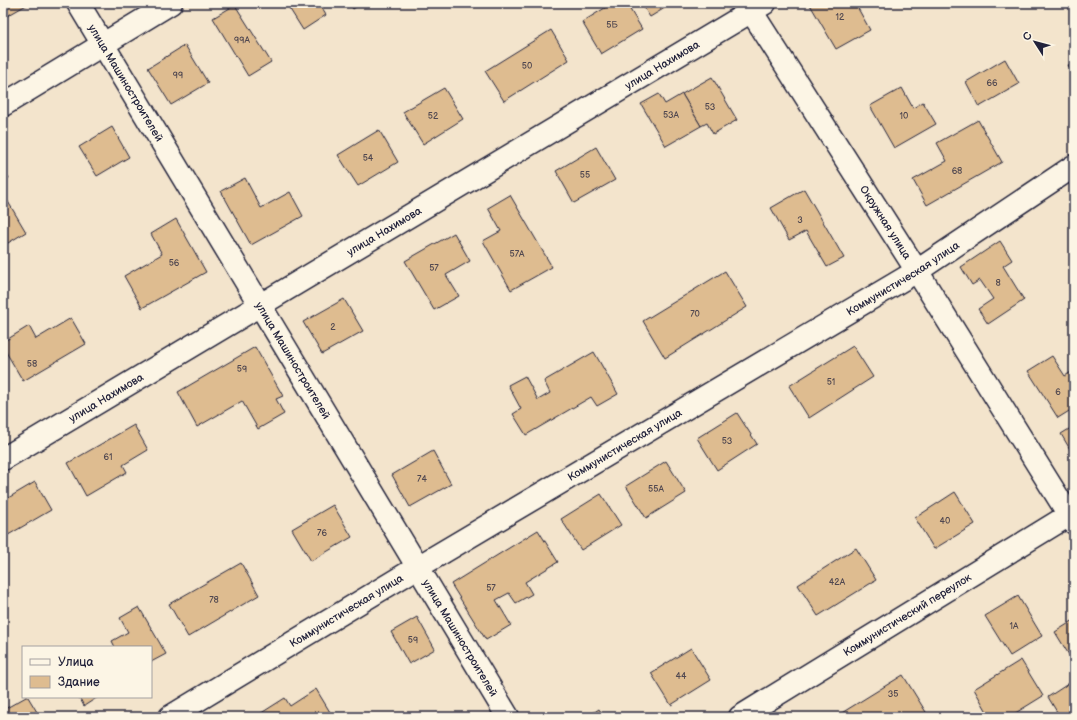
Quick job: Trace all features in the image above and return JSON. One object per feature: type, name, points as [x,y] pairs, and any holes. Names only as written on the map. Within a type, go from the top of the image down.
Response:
[{"type":"street","name":"улица Машиностроителей","points":[[78,3],[508,717]]},
{"type":"street","points":[[3,105],[171,3]]},
{"type":"street","name":"Окружная улица","points":[[754,6],[917,271],[1072,517]]},
{"type":"street","name":"улица Нахимова","points":[[3,459],[754,6]]},
{"type":"street","name":"Коммунистическая улица","points":[[170,717],[418,567],[917,271],[1074,166]]},
{"type":"street","name":"Коммунистический переулок","points":[[740,717],[1072,517]]},
{"type":"building","points":[[3,3],[30,3],[7,16],[3,9]]},
{"type":"building","points":[[286,3],[320,3],[319,4],[326,15],[303,30]]},
{"type":"building","points":[[349,3],[362,3],[353,9]]},
{"type":"building","points":[[613,3],[626,3],[642,29],[601,54],[582,22]]},
{"type":"building","points":[[641,3],[673,3],[650,17]]},
{"type":"building","points":[[809,3],[855,3],[870,30],[836,49]]},
{"type":"building","points":[[235,5],[271,62],[248,76],[213,18]]},
{"type":"building","points":[[551,30],[569,60],[504,101],[485,71]]},
{"type":"building","points":[[185,45],[208,83],[171,105],[148,68]]},
{"type":"building","points":[[1005,59],[1019,84],[979,107],[966,82]]},
{"type":"building","points":[[1074,62],[1074,75],[1068,65]]},
{"type":"building","points":[[712,77],[737,120],[713,134],[707,123],[701,126],[682,94]]},
{"type":"building","points":[[444,88],[463,119],[423,144],[403,112]]},
{"type":"building","points":[[902,88],[913,108],[923,102],[936,124],[894,148],[870,106]]},
{"type":"building","points":[[659,94],[665,104],[682,94],[701,126],[666,146],[641,104]]},
{"type":"building","points":[[978,120],[1002,162],[927,205],[913,180],[947,161],[937,143]]},
{"type":"building","points":[[112,127],[129,157],[97,176],[79,147]]},
{"type":"building","points":[[379,130],[398,162],[358,186],[338,155]]},
{"type":"building","points":[[596,147],[615,180],[574,203],[556,171]]},
{"type":"building","points":[[3,168],[9,178],[3,181]]},
{"type":"building","points":[[245,178],[261,208],[290,192],[303,216],[251,245],[221,191]]},
{"type":"building","points":[[804,189],[844,258],[827,267],[806,231],[789,240],[771,208]]},
{"type":"building","points":[[510,195],[552,267],[511,290],[483,241],[501,231],[488,208]]},
{"type":"building","points":[[7,200],[26,232],[3,246],[3,202]]},
{"type":"building","points":[[176,219],[206,272],[142,308],[124,276],[162,254],[151,234]]},
{"type":"building","points":[[454,233],[470,261],[446,275],[459,296],[434,310],[405,261]]},
{"type":"building","points":[[1000,241],[1012,260],[1003,266],[1024,300],[988,324],[978,309],[993,299],[980,280],[972,285],[961,267]]},
{"type":"building","points":[[725,271],[747,307],[665,358],[643,321]]},
{"type":"building","points":[[344,299],[363,331],[322,354],[303,322]]},
{"type":"building","points":[[71,318],[86,344],[23,381],[3,347],[3,342],[29,326],[36,339]]},
{"type":"building","points":[[853,346],[873,377],[809,418],[789,386]]},
{"type":"building","points":[[255,347],[283,396],[276,399],[284,414],[258,429],[242,401],[197,427],[178,392]]},
{"type":"building","points":[[594,352],[618,394],[597,406],[591,397],[526,435],[513,414],[521,409],[508,385],[525,376],[538,400],[550,393],[544,381]]},
{"type":"building","points":[[1052,356],[1065,376],[1074,370],[1074,408],[1058,418],[1028,371]]},
{"type":"building","points":[[737,413],[757,444],[717,470],[697,438]]},
{"type":"building","points":[[134,425],[148,450],[123,465],[127,472],[86,496],[68,463]]},
{"type":"building","points":[[1074,426],[1074,456],[1061,434]]},
{"type":"building","points":[[433,451],[451,484],[410,507],[392,475]]},
{"type":"building","points":[[666,461],[686,493],[646,518],[626,486]]},
{"type":"building","points":[[35,482],[51,510],[3,538],[3,501]]},
{"type":"building","points":[[955,492],[975,524],[934,549],[915,518]]},
{"type":"building","points":[[601,494],[621,525],[581,550],[561,519]]},
{"type":"building","points":[[333,505],[352,537],[311,561],[292,529]]},
{"type":"building","points":[[538,530],[558,562],[525,582],[532,594],[516,603],[509,593],[496,600],[511,625],[486,640],[451,584]]},
{"type":"building","points":[[856,548],[876,580],[818,616],[798,585]]},
{"type":"building","points":[[241,563],[259,595],[188,637],[169,604]]},
{"type":"building","points":[[1018,596],[1042,636],[1010,656],[985,616]]},
{"type":"building","points":[[139,607],[166,654],[152,661],[152,646],[114,646],[112,641],[128,632],[120,618]]},
{"type":"building","points":[[417,617],[435,649],[409,664],[391,632]]},
{"type":"building","points":[[1074,620],[1074,663],[1055,632]]},
{"type":"building","points":[[691,648],[711,680],[671,705],[651,673]]},
{"type":"building","points":[[1021,660],[1043,696],[1009,717],[990,717],[974,689]]},
{"type":"building","points":[[903,675],[929,717],[842,717],[840,714]]},
{"type":"building","points":[[1074,680],[1074,717],[1060,717],[1048,697]]},
{"type":"building","points":[[316,689],[333,717],[255,717],[285,698],[290,706]]},
{"type":"building","points":[[24,698],[29,698],[40,717],[3,717],[3,710]]},
{"type":"building","points":[[80,698],[96,698],[84,706]]},
{"type":"building","points":[[599,709],[604,717],[587,717]]}]
